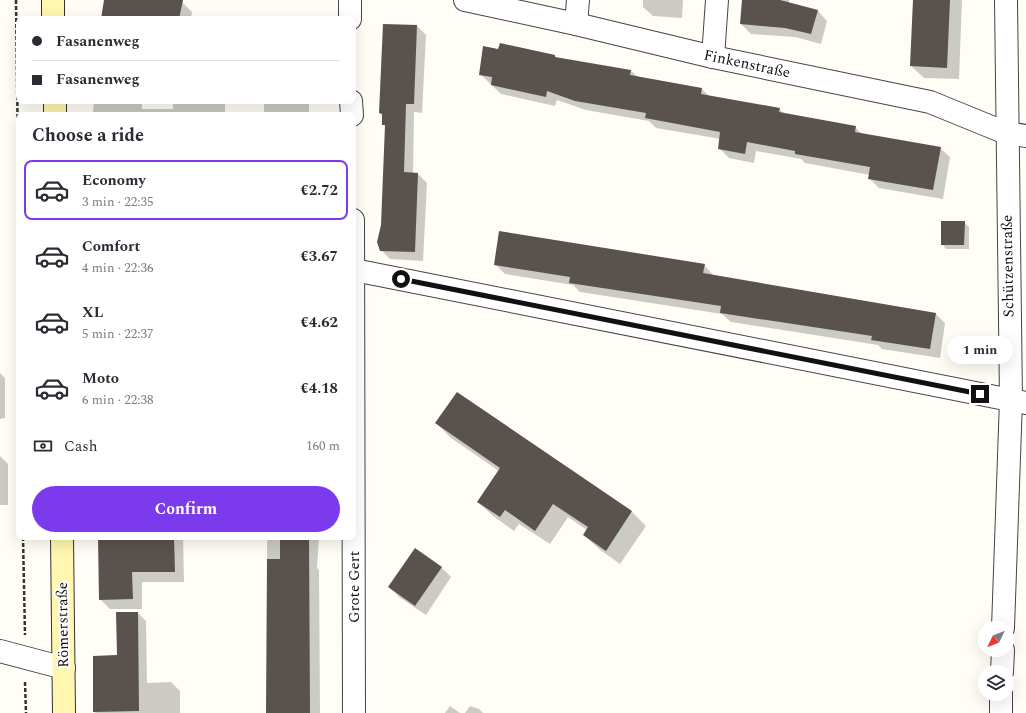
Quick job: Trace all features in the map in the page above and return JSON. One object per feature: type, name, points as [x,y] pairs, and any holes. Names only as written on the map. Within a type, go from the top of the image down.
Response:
[{"type":"street","points":[[53,0],[53,16]]},
{"type":"street","points":[[350,0],[350,16]]},
{"type":"street","name":"Finkenstraße","points":[[465,0],[576,24],[713,57],[930,102],[1016,135]]},
{"type":"street","points":[[576,24],[578,0]]},
{"type":"street","points":[[713,57],[717,0]]},
{"type":"street","name":"Schützenstraße","points":[[1003,621],[1018,401],[1016,135],[1006,0]]},
{"type":"street","points":[[356,270],[1018,401]]},
{"type":"street","name":"Römerstraße","points":[[62,540],[64,713]]},
{"type":"street","name":"Grote Gert","points":[[354,540],[354,713]]},
{"type":"street","points":[[0,651],[64,668]]},
{"type":"street","points":[[1001,701],[1001,713]]},
{"type":"path","points":[[16,0],[16,16]]},
{"type":"path","points":[[23,540],[26,713]]},
{"type":"building","points":[[104,0],[183,0],[180,16],[101,16]]},
{"type":"building","points":[[742,0],[780,0],[818,10],[811,34],[785,28],[740,24]]},
{"type":"building","points":[[913,0],[950,0],[947,68],[910,66]]},
{"type":"building","points":[[383,24],[417,25],[414,104],[406,104],[404,172],[418,173],[415,252],[380,251],[377,242],[381,225],[385,125],[382,125],[382,114],[379,113]]},
{"type":"building","points":[[500,43],[555,55],[555,57],[631,70],[630,75],[702,88],[701,94],[780,108],[779,112],[856,126],[855,132],[941,147],[933,190],[868,179],[870,167],[795,154],[795,151],[747,142],[745,154],[718,149],[720,132],[645,118],[646,113],[575,101],[547,91],[546,97],[491,85],[492,77],[479,75],[483,46],[498,49]]},
{"type":"building","points":[[941,221],[965,221],[964,245],[941,245]]},
{"type":"building","points":[[499,231],[705,264],[703,273],[936,313],[930,349],[871,340],[872,336],[720,313],[721,306],[569,283],[570,277],[494,265]]},
{"type":"building","points":[[457,392],[632,511],[606,551],[583,535],[588,527],[553,504],[535,531],[505,510],[500,517],[477,502],[500,468],[435,423]]},
{"type":"building","points":[[98,540],[174,540],[175,572],[132,572],[133,599],[99,600]]},
{"type":"building","points":[[280,540],[309,540],[310,713],[266,713],[267,559],[280,559]]},
{"type":"building","points":[[415,548],[442,567],[415,606],[388,587]]},
{"type":"building","points":[[116,612],[138,612],[139,711],[93,712],[93,656],[117,655]]},
{"type":"route","points":[[401,279],[980,394]]}]
